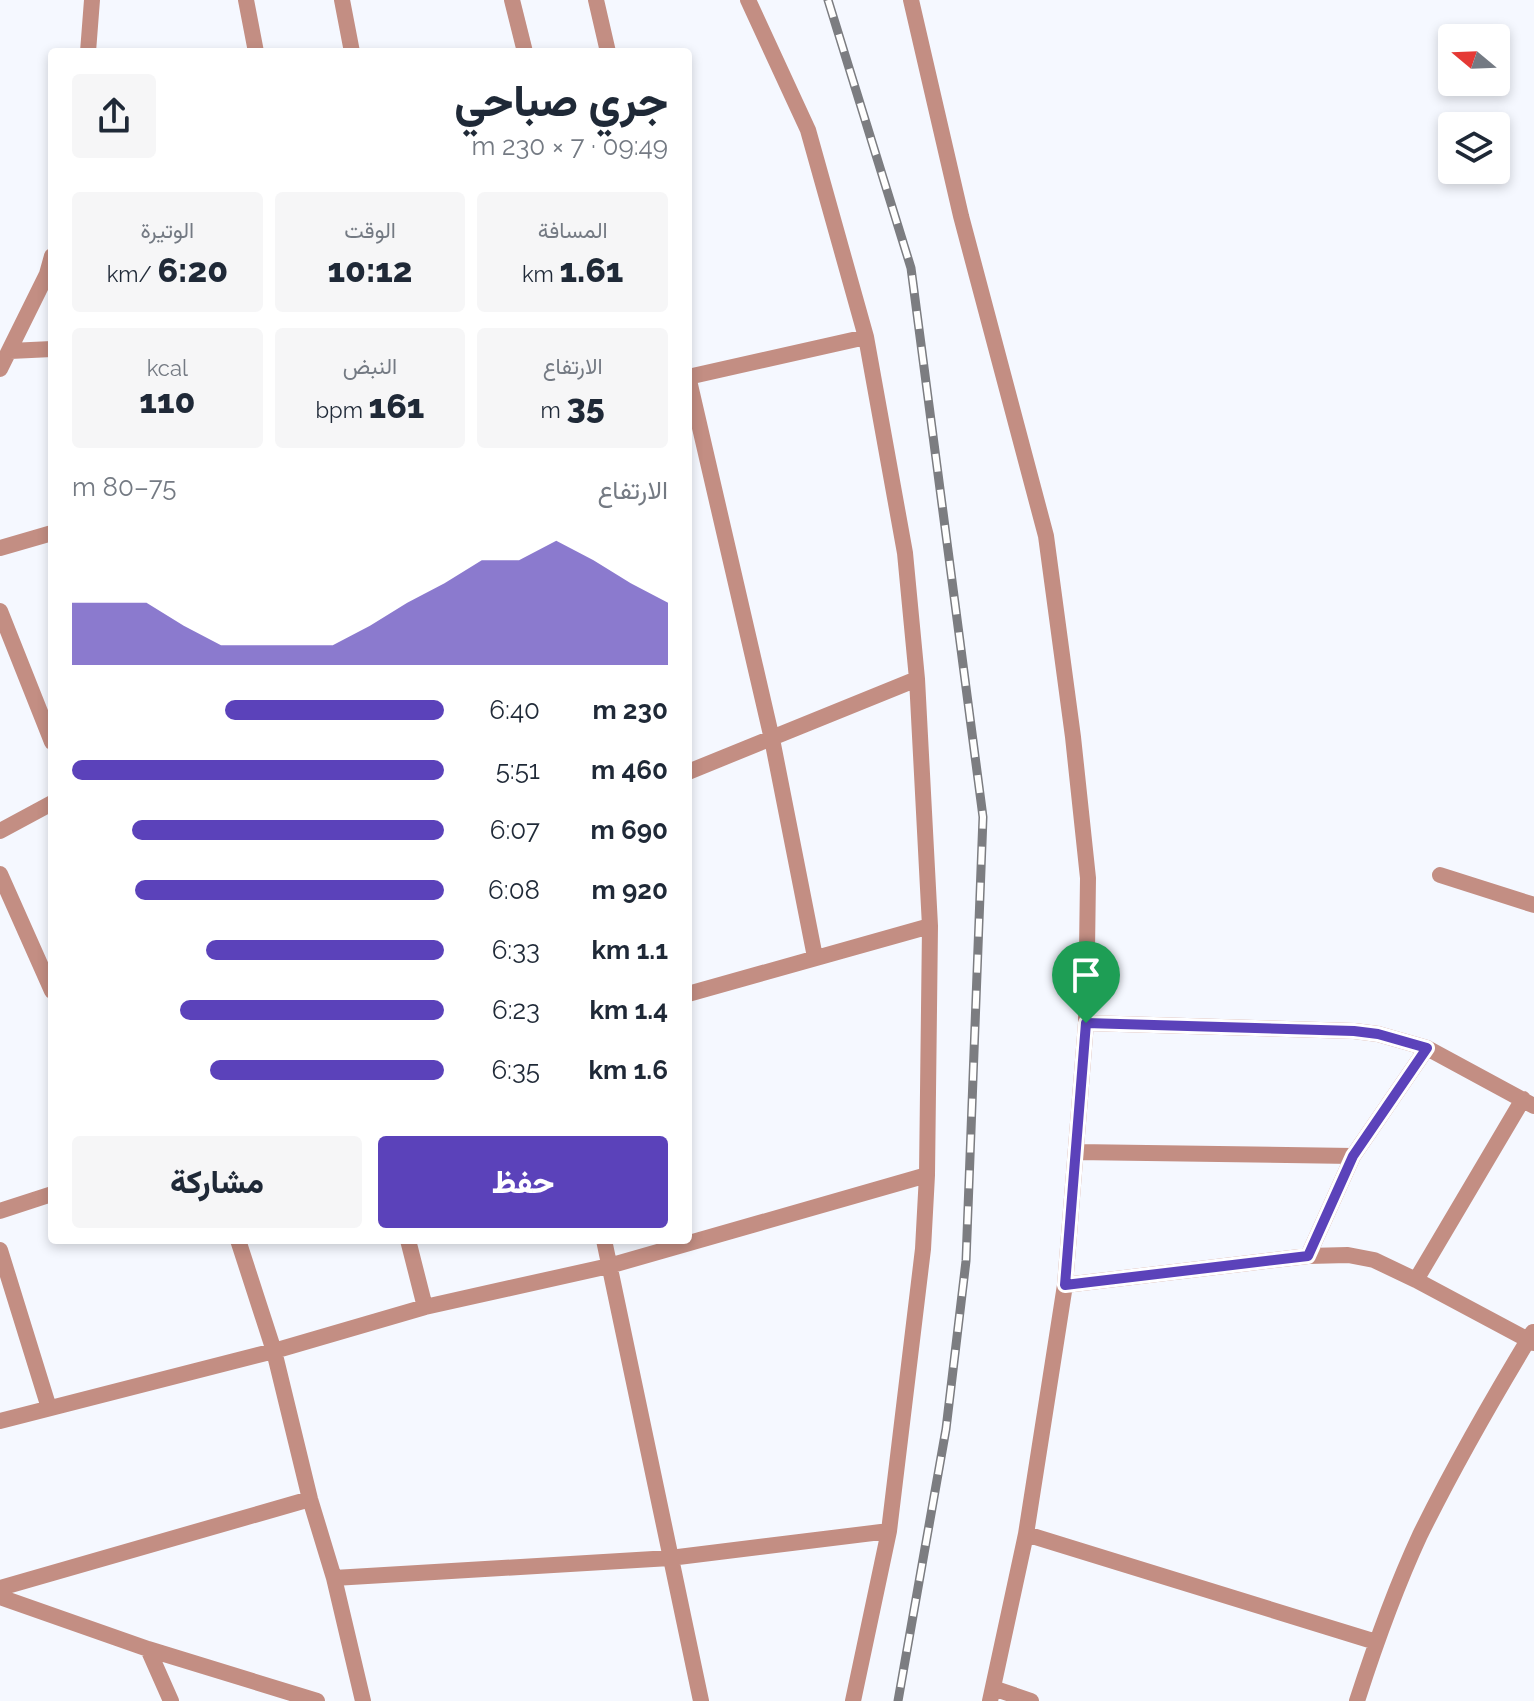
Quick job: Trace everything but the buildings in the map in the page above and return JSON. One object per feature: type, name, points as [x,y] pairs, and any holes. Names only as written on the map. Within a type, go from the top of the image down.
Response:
[{"type":"street","points":[[88,48],[92,0]]},
{"type":"street","points":[[246,0],[255,48]]},
{"type":"street","points":[[342,0],[351,48]]},
{"type":"street","points":[[512,0],[524,48]]},
{"type":"street","points":[[596,0],[607,48]]},
{"type":"street","points":[[748,0],[808,130],[866,337],[905,553],[917,679],[930,926],[923,1249],[889,1531],[853,1701]]},
{"type":"street","points":[[911,0],[961,216],[1046,536],[1088,878],[1086,1023],[1065,1285],[1026,1534],[992,1695],[1031,1701]]},
{"type":"street","points":[[0,369],[48,270]]},
{"type":"street","points":[[692,375],[866,337]]},
{"type":"street","points":[[10,351],[48,349]]},
{"type":"street","points":[[692,393],[772,739],[815,957]]},
{"type":"street","points":[[0,548],[48,534]]},
{"type":"street","points":[[0,611],[48,732]]},
{"type":"street","points":[[692,770],[917,679]]},
{"type":"street","points":[[0,831],[48,805]]},
{"type":"street","points":[[0,874],[48,982]]},
{"type":"street","points":[[1440,875],[1534,905]]},
{"type":"street","points":[[692,993],[930,926]]},
{"type":"street","points":[[1086,1023],[1378,1034],[1427,1048],[1528,1103],[1416,1280]]},
{"type":"street","points":[[1308,1256],[1353,1156],[1427,1048]]},
{"type":"street","points":[[1076,1152],[1353,1156]]},
{"type":"street","points":[[692,1242],[927,1175]]},
{"type":"street","points":[[0,1211],[48,1195]]},
{"type":"street","points":[[239,1244],[274,1351],[363,1701]]},
{"type":"street","points":[[409,1244],[425,1307]]},
{"type":"street","points":[[605,1244],[701,1701]]},
{"type":"street","points":[[0,1421],[274,1351],[425,1307],[609,1266],[686,1244]]},
{"type":"street","points":[[0,1250],[49,1408]]},
{"type":"street","points":[[1065,1285],[1308,1256],[1362,1256],[1532,1338],[1461,1456],[1419,1537],[1376,1642],[1357,1701]]},
{"type":"street","points":[[0,1588],[310,1499]]},
{"type":"street","points":[[334,1578],[670,1558],[889,1531]]},
{"type":"street","points":[[1026,1534],[1376,1642]]},
{"type":"street","points":[[0,1597],[148,1649],[317,1701]]},
{"type":"street","points":[[148,1649],[171,1701]]},
{"type":"railway","points":[[828,0],[911,268],[983,817],[966,1261],[946,1429],[898,1701]]},
{"type":"route","points":[[1086,1023],[1354,1031],[1378,1034],[1427,1048],[1353,1156],[1308,1256],[1065,1285],[1086,1023]]}]
